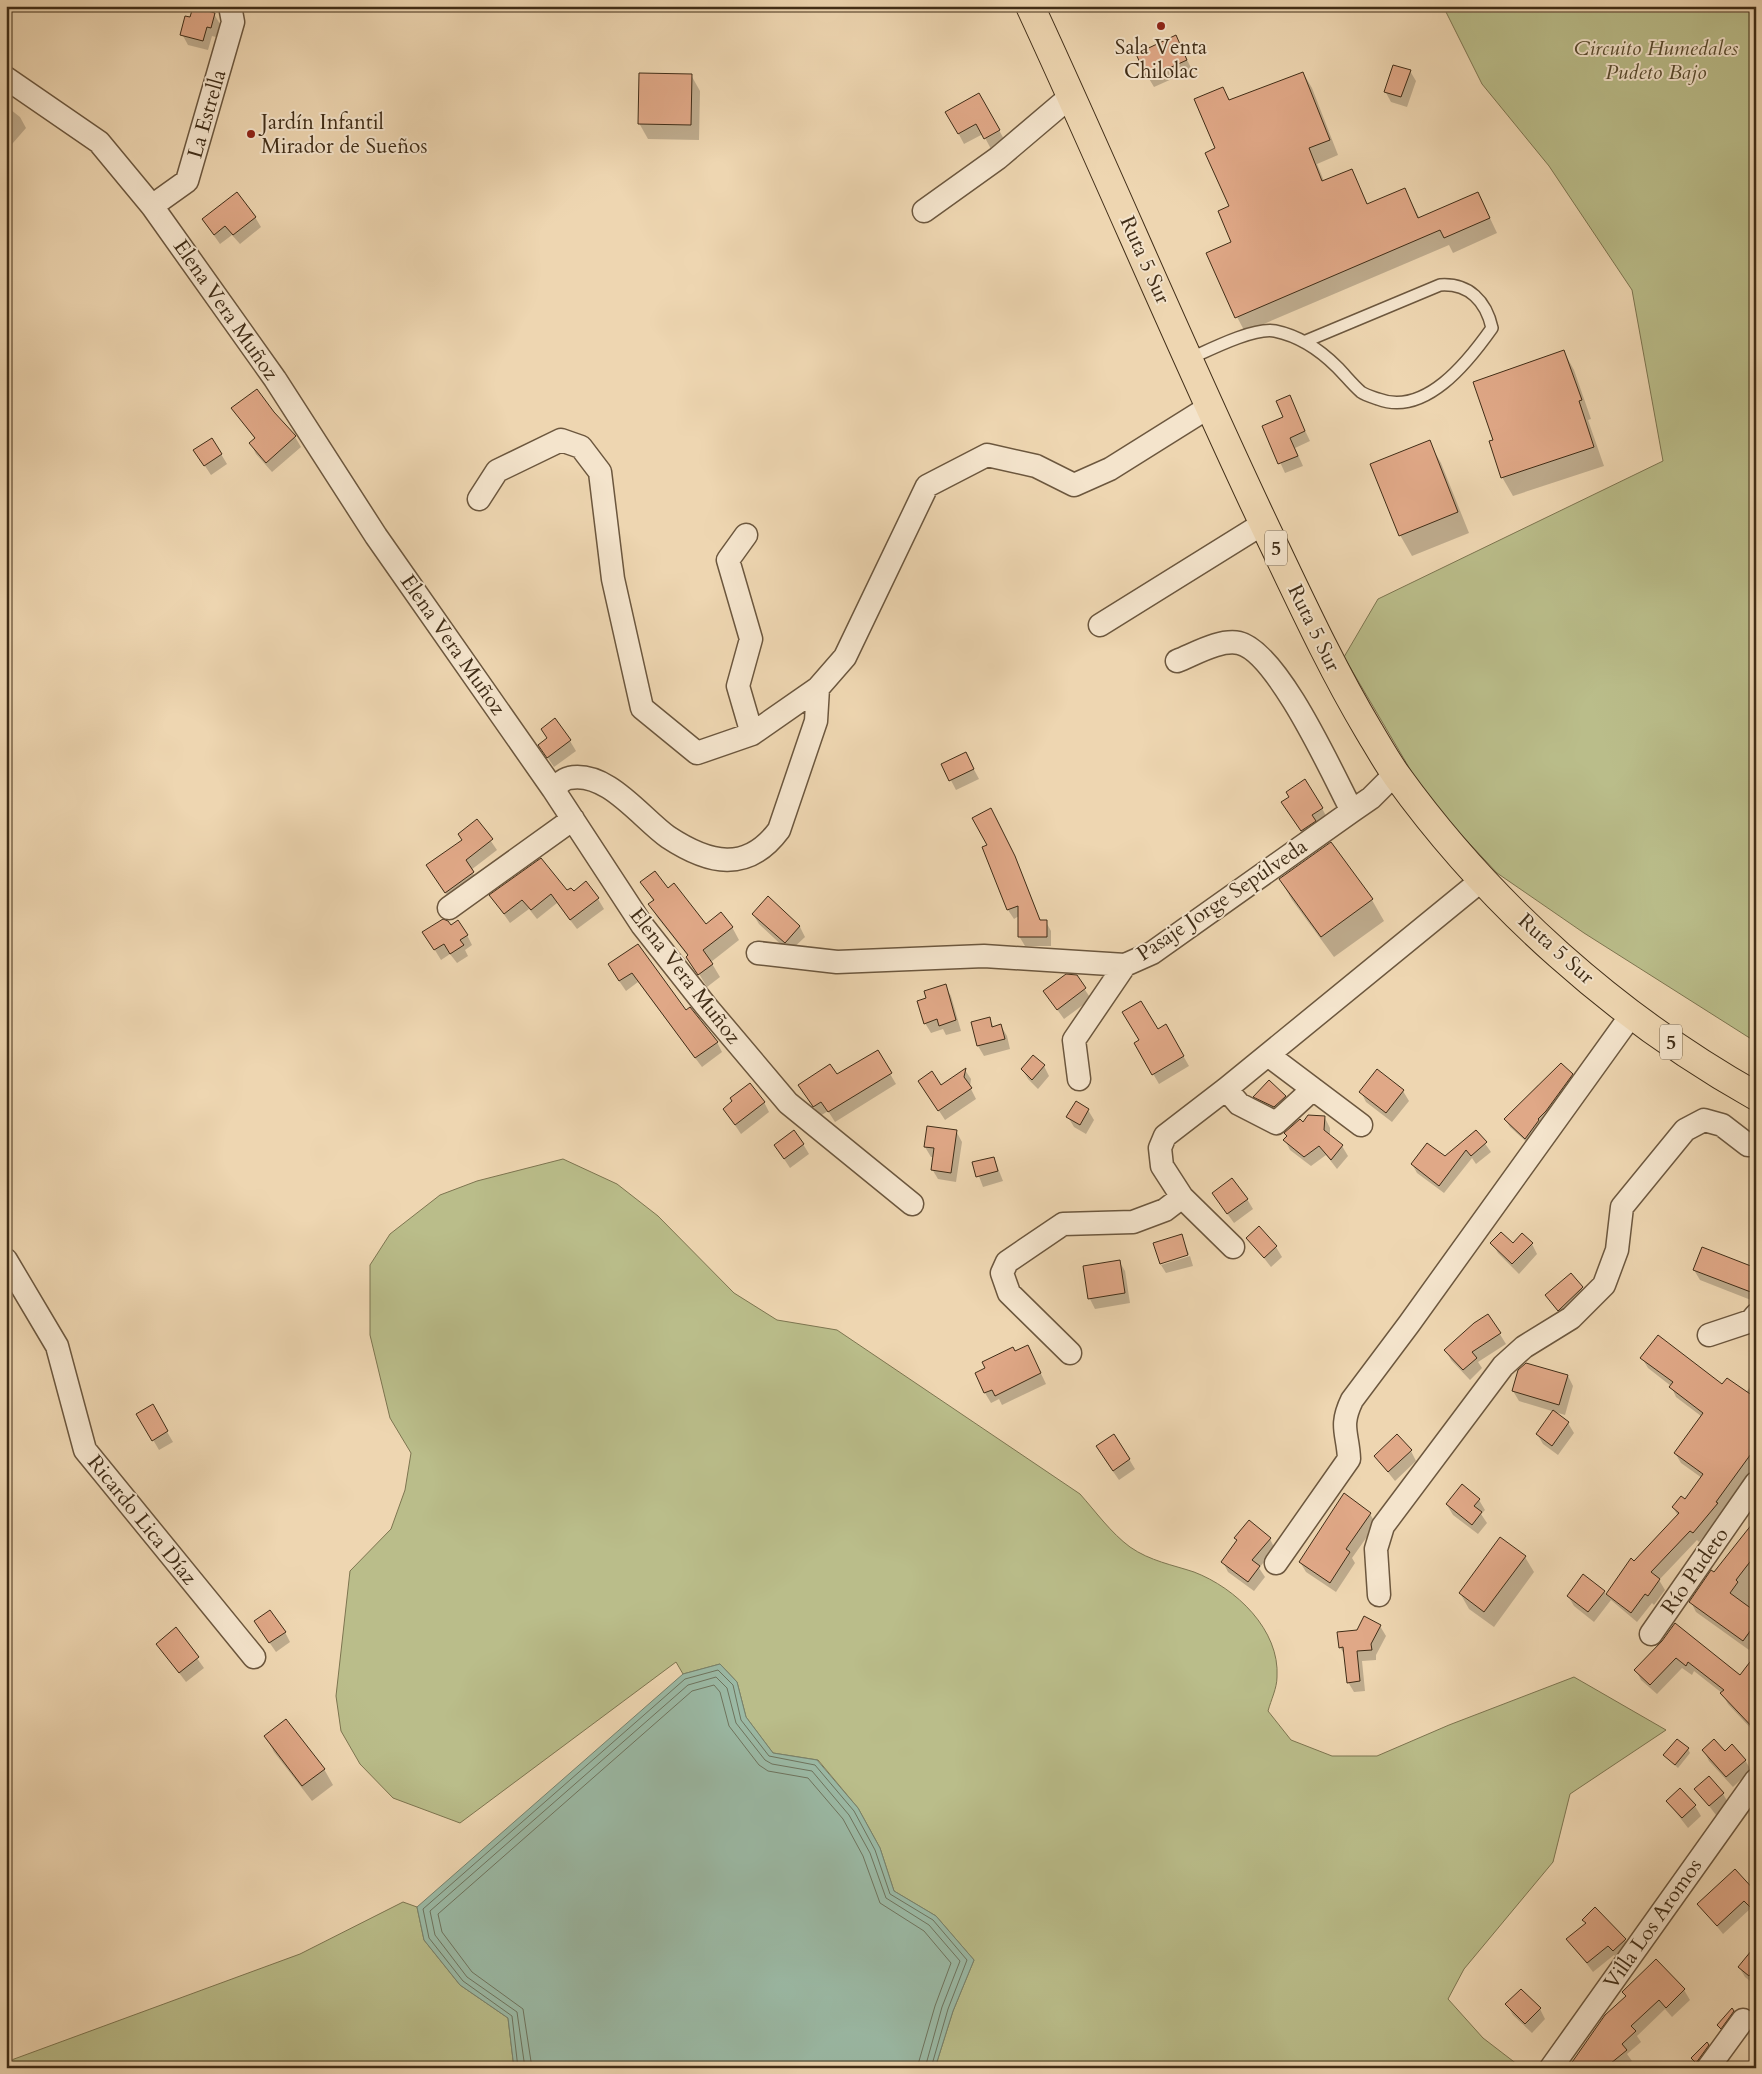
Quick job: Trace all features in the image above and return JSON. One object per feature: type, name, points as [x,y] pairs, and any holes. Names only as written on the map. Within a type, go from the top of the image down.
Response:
[{"type":"highway","name":"Ruta 5 Sur","points":[[1030,6],[1210,407],[1340,683],[1395,774],[1423,810],[1483,879],[1555,950],[1632,1014],[1710,1068],[1756,1096]]},
{"type":"street","name":"La Estrella","points":[[152,206],[188,181],[233,22],[230,6]]},
{"type":"street","name":"Elena Vera Muñoz","points":[[6,78],[99,142],[152,206],[249,342],[376,536],[553,789],[642,925],[706,1006],[788,1103],[912,1204]]},
{"type":"street","points":[[924,211],[998,158],[1071,96]]},
{"type":"street","points":[[479,499],[497,471],[561,440],[581,446],[600,472],[612,579],[642,708],[697,753],[752,734],[818,688],[845,657],[927,486],[988,455],[1036,466],[1074,485],[1110,469],[1210,407]]},
{"type":"street","points":[[1100,625],[1264,523]]},
{"type":"street","points":[[746,535],[728,560],[751,639],[738,686],[752,734]]},
{"type":"street","points":[[1178,661],[1219,645],[1237,643],[1252,648],[1264,659],[1285,688],[1352,811]]},
{"type":"street","points":[[553,789],[567,778],[587,778],[612,790],[668,837],[704,856],[720,861],[737,861],[757,852],[771,841],[779,830],[816,721],[818,688]]},
{"type":"street","name":"Pasaje Jorge Sepúlveda","points":[[758,953],[837,962],[984,956],[1124,965],[1152,953],[1371,798],[1395,774]]},
{"type":"street","points":[[449,908],[572,819]]},
{"type":"street","points":[[1233,1246],[1182,1197],[1162,1166],[1160,1157],[1162,1142],[1165,1136],[1226,1089],[1483,879]]},
{"type":"street","points":[[1079,1080],[1074,1040],[1124,965]]},
{"type":"street","points":[[1276,1563],[1349,1459],[1343,1427],[1346,1412],[1352,1400],[1415,1316],[1632,1014]]},
{"type":"street","points":[[1268,1055],[1361,1125]]},
{"type":"street","points":[[1226,1089],[1239,1104],[1276,1123],[1313,1089]]},
{"type":"street","points":[[1379,1595],[1376,1549],[1383,1526],[1503,1366],[1524,1347],[1571,1318],[1604,1285],[1617,1250],[1622,1207],[1685,1130],[1704,1120],[1722,1125],[1748,1144],[1756,1144]]},
{"type":"street","points":[[1070,1353],[1009,1293],[1002,1273],[1007,1262],[1063,1224],[1133,1222],[1165,1210],[1182,1197]]},
{"type":"street","name":"Ricardo Lica Díaz","points":[[6,1260],[57,1346],[85,1450],[254,1657]]},
{"type":"street","points":[[1709,1335],[1751,1321],[1756,1315]]},
{"type":"street","name":"Río Pudeto","points":[[1651,1634],[1756,1483]]},
{"type":"street","name":"Villa Los Aromos","points":[[1551,2068],[1756,1780]]},
{"type":"street","points":[[1708,2068],[1743,2020]]},
{"type":"lane","points":[[1189,359],[1240,337],[1273,331],[1306,342],[1336,365],[1362,393],[1390,404],[1423,397],[1446,381],[1474,353],[1492,328],[1488,311],[1475,295],[1453,284],[1440,285],[1306,342]]},
{"type":"green space","name":"Circuito Humedales Pudeto Bajo","points":[[1443,6],[1756,6],[1756,303],[1751,316],[1756,319],[1756,1042],[1584,933],[1497,873],[1427,798],[1344,657],[1378,599],[1663,461],[1632,290],[1549,166],[1482,84]]},
{"type":"green space","points":[[563,1159],[617,1184],[658,1216],[734,1293],[777,1320],[837,1330],[1080,1494],[1110,1529],[1130,1547],[1154,1559],[1210,1579],[1240,1600],[1263,1627],[1271,1643],[1276,1660],[1277,1681],[1268,1711],[1291,1740],[1332,1756],[1377,1756],[1449,1725],[1574,1677],[1666,1730],[1570,1794],[1553,1862],[1464,1969],[1448,1999],[1483,2038],[1522,2068],[935,2068],[953,2011],[974,1960],[936,1916],[894,1891],[880,1848],[858,1808],[818,1760],[773,1753],[746,1717],[737,1682],[720,1664],[683,1674],[676,1662],[460,1823],[393,1798],[360,1764],[341,1731],[336,1696],[350,1571],[391,1529],[405,1490],[411,1453],[390,1418],[370,1335],[370,1265],[390,1234],[440,1195],[477,1181]]},
{"type":"green space","points":[[403,1902],[417,1907],[424,1940],[460,1985],[508,2018],[514,2068],[6,2068],[6,2062],[300,1954]]},
{"type":"water","points":[[720,1664],[737,1682],[746,1717],[773,1753],[817,1760],[858,1808],[880,1848],[894,1891],[936,1916],[974,1960],[953,2011],[935,2068],[514,2068],[508,2018],[460,1985],[424,1940],[417,1907],[683,1674]]},
{"type":"building","points":[[193,7],[215,13],[211,28],[207,27],[203,41],[180,35],[185,16],[190,17]]},
{"type":"building","points":[[1176,35],[1187,60],[1147,78],[1136,54]]},
{"type":"building","points":[[1393,65],[1411,70],[1401,97],[1384,92]]},
{"type":"building","points":[[1303,72],[1330,140],[1309,148],[1322,181],[1352,169],[1367,204],[1405,188],[1418,218],[1478,192],[1490,218],[1444,238],[1440,230],[1235,318],[1206,253],[1231,242],[1218,211],[1229,206],[1205,153],[1215,148],[1194,99],[1223,87],[1229,100]]},
{"type":"building","points":[[639,73],[692,74],[691,125],[638,124]]},
{"type":"building","points":[[979,93],[1000,130],[984,139],[976,124],[958,134],[945,112]]},
{"type":"building","points":[[237,192],[256,217],[233,235],[225,226],[214,235],[202,219]]},
{"type":"building","points":[[1564,350],[1582,400],[1579,401],[1594,447],[1501,478],[1489,441],[1493,440],[1473,382]]},
{"type":"building","points":[[257,389],[274,412],[296,436],[266,463],[249,443],[255,438],[231,408]]},
{"type":"building","points":[[1290,395],[1305,431],[1290,438],[1298,456],[1278,464],[1262,426],[1283,417],[1276,401]]},
{"type":"building","points":[[212,438],[222,454],[204,466],[193,450]]},
{"type":"building","points":[[1430,440],[1458,512],[1399,536],[1370,464]]},
{"type":"building","points":[[555,718],[571,740],[547,758],[538,745],[547,738],[541,729]]},
{"type":"building","points":[[966,752],[974,769],[949,781],[941,764]]},
{"type":"building","points":[[1305,779],[1323,808],[1312,815],[1316,821],[1301,831],[1281,802],[1289,797],[1286,792]]},
{"type":"building","points":[[991,808],[1015,856],[1040,920],[1047,920],[1047,937],[1018,937],[1018,906],[1007,910],[982,847],[987,845],[972,818]]},
{"type":"building","points":[[477,819],[493,839],[466,860],[474,872],[445,893],[426,865],[462,840],[458,834]]},
{"type":"building","points":[[1331,842],[1373,899],[1321,937],[1279,879]]},
{"type":"building","points":[[541,858],[567,890],[571,888],[574,891],[586,881],[599,898],[570,920],[551,894],[531,910],[522,900],[504,914],[489,895]]},
{"type":"building","points":[[655,871],[668,888],[674,883],[706,924],[721,912],[733,927],[703,950],[713,964],[698,975],[686,957],[688,955],[648,904],[654,900],[640,882]]},
{"type":"building","points":[[768,896],[800,926],[785,943],[752,914]]},
{"type":"building","points":[[443,919],[451,925],[458,920],[468,935],[460,940],[464,945],[450,954],[444,944],[434,950],[422,932]]},
{"type":"building","points":[[638,944],[686,1010],[690,1007],[718,1042],[695,1058],[632,973],[619,981],[608,964]]},
{"type":"building","points":[[1066,974],[1077,975],[1086,988],[1057,1010],[1043,991]]},
{"type":"building","points":[[946,984],[956,1020],[939,1026],[937,1019],[924,1024],[917,1001],[926,998],[924,991]]},
{"type":"building","points":[[1141,1001],[1158,1029],[1166,1024],[1184,1056],[1152,1075],[1134,1043],[1139,1040],[1122,1012]]},
{"type":"building","points":[[990,1017],[992,1027],[1001,1024],[1005,1039],[977,1046],[971,1022]]},
{"type":"building","points":[[878,1050],[892,1073],[828,1112],[821,1102],[813,1107],[798,1085],[830,1064],[837,1074]]},
{"type":"building","points":[[1033,1055],[1045,1065],[1032,1080],[1021,1069]]},
{"type":"building","points":[[1561,1063],[1573,1074],[1525,1139],[1504,1119]]},
{"type":"building","points":[[966,1068],[964,1077],[972,1088],[938,1111],[918,1081],[932,1071],[941,1085]]},
{"type":"building","points":[[1377,1069],[1404,1090],[1386,1113],[1359,1092]]},
{"type":"building","points":[[1269,1080],[1286,1096],[1274,1107],[1253,1097]]},
{"type":"building","points":[[750,1083],[765,1102],[735,1125],[723,1109],[732,1101],[730,1098]]},
{"type":"building","points":[[1076,1101],[1089,1109],[1080,1125],[1066,1117]]},
{"type":"building","points":[[1308,1115],[1325,1116],[1324,1130],[1343,1145],[1331,1160],[1319,1146],[1304,1157],[1283,1140],[1287,1136],[1284,1133],[1300,1119],[1303,1122]]},
{"type":"building","points":[[927,1126],[957,1130],[951,1173],[931,1170],[934,1148],[924,1147]]},
{"type":"building","points":[[794,1130],[804,1144],[784,1159],[774,1145]]},
{"type":"building","points":[[1476,1130],[1487,1142],[1471,1156],[1466,1150],[1439,1186],[1411,1164],[1427,1143],[1445,1156]]},
{"type":"building","points":[[994,1157],[998,1171],[976,1177],[972,1162]]},
{"type":"building","points":[[1232,1178],[1248,1199],[1227,1214],[1212,1193]]},
{"type":"building","points":[[1259,1226],[1277,1246],[1264,1258],[1246,1238]]},
{"type":"building","points":[[1501,1232],[1513,1243],[1522,1233],[1533,1243],[1512,1264],[1490,1243]]},
{"type":"building","points":[[1182,1234],[1188,1255],[1160,1264],[1153,1243]]},
{"type":"building","points":[[1702,1247],[1756,1268],[1756,1294],[1693,1270]]},
{"type":"building","points":[[1120,1260],[1125,1293],[1088,1299],[1083,1266]]},
{"type":"building","points":[[1571,1273],[1583,1287],[1558,1311],[1545,1295]]},
{"type":"building","points":[[1488,1314],[1501,1333],[1472,1352],[1477,1358],[1463,1370],[1444,1350],[1474,1323]]},
{"type":"building","points":[[1658,1335],[1722,1384],[1727,1378],[1756,1398],[1756,1447],[1716,1502],[1718,1503],[1693,1533],[1690,1531],[1651,1572],[1660,1579],[1648,1596],[1645,1594],[1631,1613],[1606,1594],[1631,1558],[1634,1561],[1679,1513],[1672,1507],[1681,1496],[1685,1499],[1703,1474],[1674,1453],[1703,1413],[1669,1387],[1673,1382],[1640,1358]]},
{"type":"building","points":[[1028,1345],[1041,1373],[995,1396],[992,1390],[984,1393],[975,1373],[985,1368],[982,1362],[1013,1347],[1015,1351]]},
{"type":"building","points":[[1526,1363],[1568,1375],[1559,1405],[1512,1391],[1518,1370]]},
{"type":"building","points":[[153,1404],[168,1431],[152,1441],[136,1414]]},
{"type":"building","points":[[1553,1410],[1569,1422],[1552,1446],[1536,1434]]},
{"type":"building","points":[[1114,1434],[1130,1459],[1113,1471],[1096,1446]]},
{"type":"building","points":[[1397,1434],[1412,1450],[1388,1472],[1374,1456]]},
{"type":"building","points":[[1462,1484],[1480,1499],[1474,1506],[1482,1512],[1472,1525],[1446,1504]]},
{"type":"building","points":[[1344,1493],[1371,1513],[1346,1549],[1350,1552],[1330,1583],[1299,1562]]},
{"type":"building","points":[[1756,1519],[1756,1554],[1736,1580],[1738,1582],[1730,1593],[1756,1612],[1756,1623],[1743,1641],[1689,1602],[1711,1570],[1714,1572]]},
{"type":"building","points":[[1249,1520],[1271,1538],[1252,1560],[1260,1566],[1248,1582],[1221,1562],[1237,1540],[1234,1538]]},
{"type":"building","points":[[1500,1537],[1526,1556],[1484,1612],[1459,1593]]},
{"type":"building","points":[[1583,1574],[1605,1591],[1588,1612],[1567,1596]]},
{"type":"building","points":[[270,1610],[286,1632],[269,1643],[254,1621]]},
{"type":"building","points":[[1364,1616],[1381,1625],[1371,1644],[1372,1650],[1357,1651],[1360,1681],[1347,1683],[1343,1647],[1339,1648],[1337,1632],[1357,1630]]},
{"type":"building","points":[[1675,1623],[1740,1675],[1756,1654],[1756,1731],[1720,1693],[1724,1690],[1688,1662],[1686,1666],[1676,1658],[1650,1685],[1634,1670],[1662,1641]]},
{"type":"building","points":[[176,1627],[199,1657],[179,1673],[156,1644]]},
{"type":"building","points":[[286,1719],[325,1769],[302,1786],[264,1736]]},
{"type":"building","points":[[1677,1739],[1689,1748],[1675,1765],[1663,1755]]},
{"type":"building","points":[[1714,1739],[1725,1751],[1732,1744],[1746,1760],[1726,1777],[1702,1750]]},
{"type":"building","points":[[1709,1776],[1724,1793],[1709,1806],[1694,1789]]},
{"type":"building","points":[[1680,1788],[1696,1805],[1682,1818],[1666,1801]]},
{"type":"building","points":[[1735,1869],[1756,1892],[1756,1913],[1744,1901],[1717,1926],[1697,1904]]},
{"type":"building","points":[[1595,1907],[1626,1939],[1613,1951],[1608,1946],[1587,1963],[1566,1939],[1586,1923],[1582,1920]]},
{"type":"building","points":[[1756,1945],[1756,1968],[1749,1976],[1738,1967]]},
{"type":"building","points":[[1656,1959],[1685,1989],[1666,2008],[1659,2000],[1631,2026],[1636,2031],[1622,2044],[1627,2050],[1605,2068],[1568,2068],[1605,2015],[1626,1996],[1622,1992]]},
{"type":"building","points":[[1521,1989],[1541,2008],[1525,2024],[1505,2004]]},
{"type":"building","points":[[1732,2008],[1734,2011],[1721,2029],[1717,2025]]},
{"type":"building","points":[[1707,2042],[1709,2045],[1696,2063],[1691,2058]]},
{"type":"place","name":"Sala Venta Chilolac","points":[[1161,26]]},
{"type":"place","name":"Jardín Infantil Mirador de Sueños","points":[[251,134]]}]
